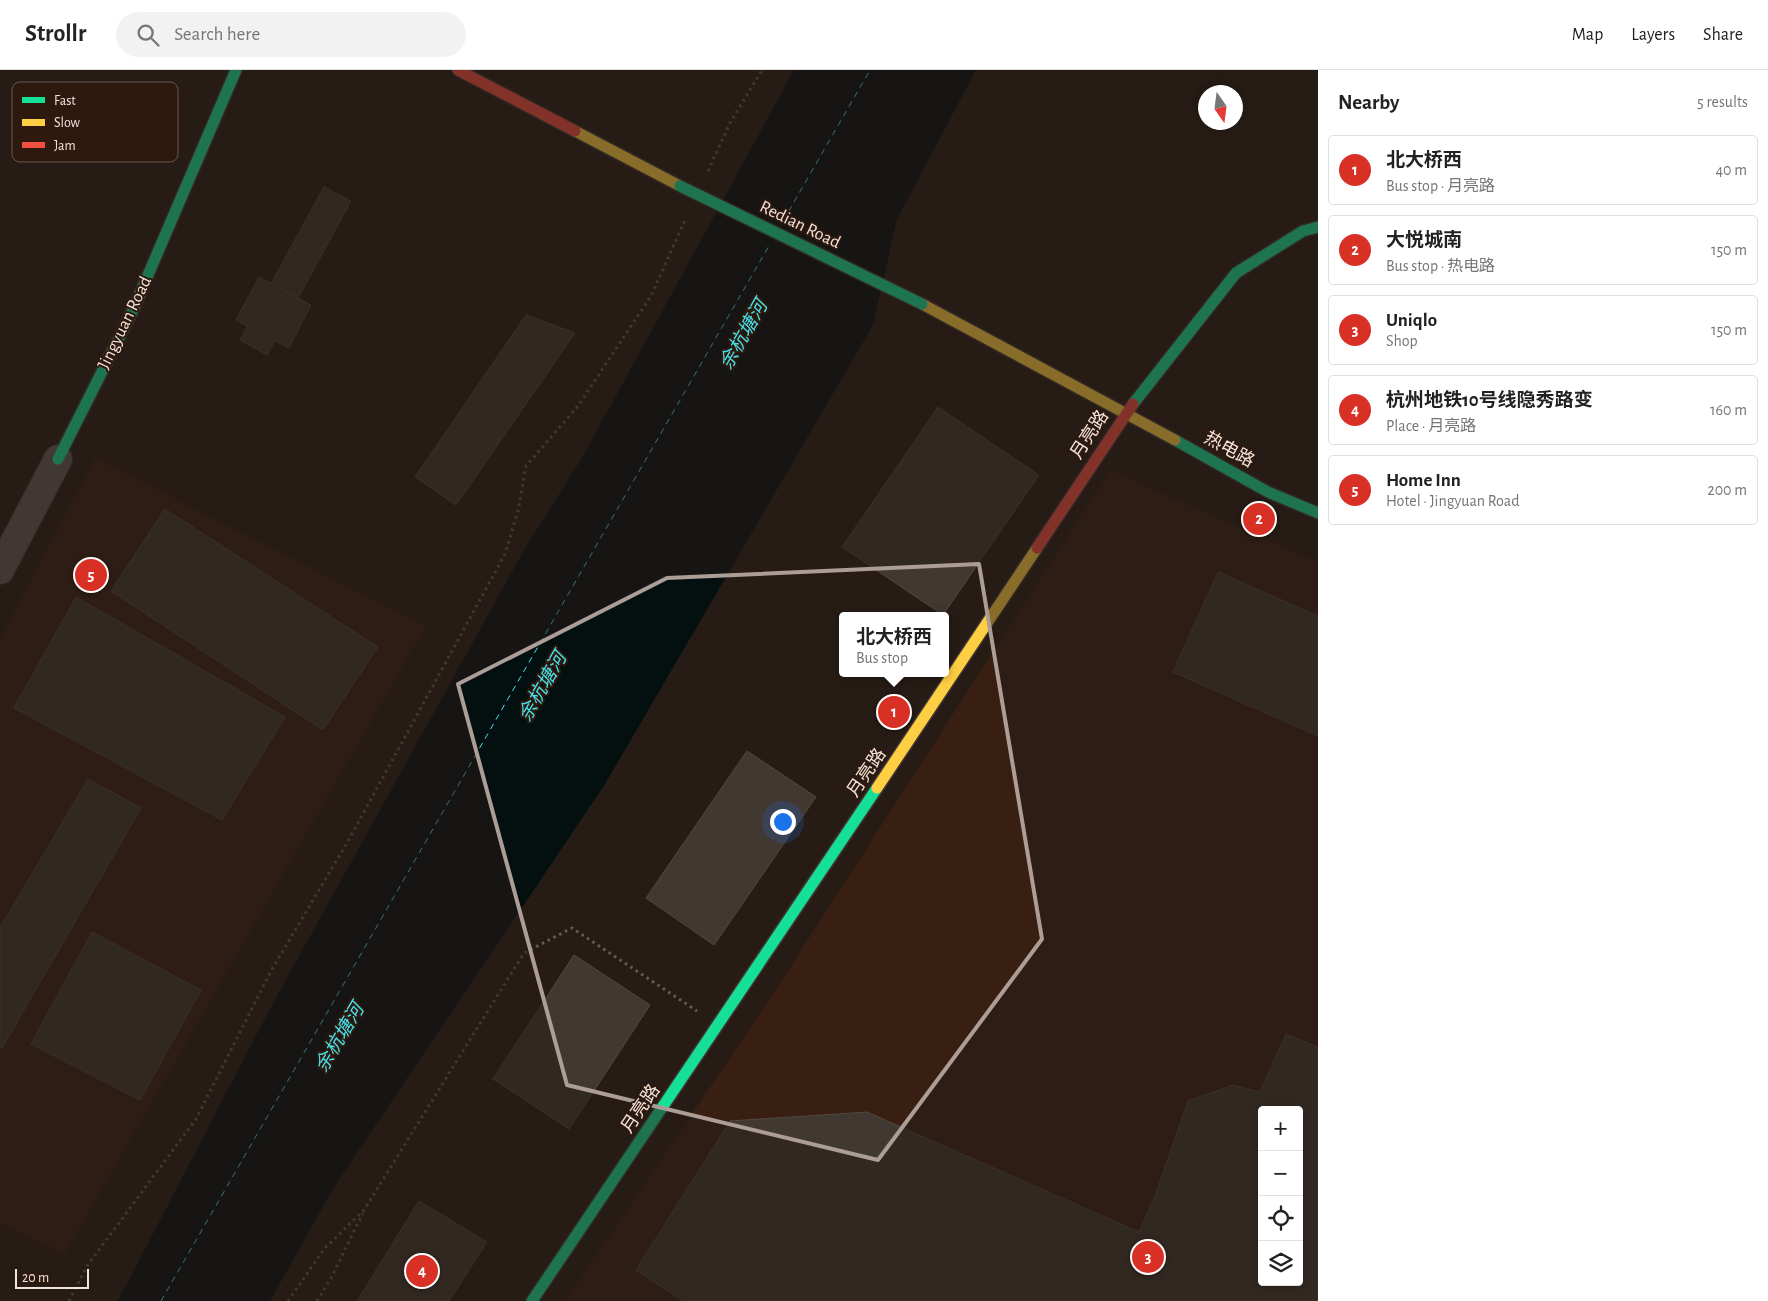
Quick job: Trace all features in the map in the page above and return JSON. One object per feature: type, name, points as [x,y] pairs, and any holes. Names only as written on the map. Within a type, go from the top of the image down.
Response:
[{"type":"street","name":"Jingyuan Road","points":[[0,570],[133,310],[236,70]]},
{"type":"street","name":"Redian Road","points":[[458,70],[680,186],[922,304],[1126,413]]},
{"type":"street","name":"月亮路","points":[[532,1301],[719,1026],[1126,413],[1236,273],[1303,231],[1318,227]]},
{"type":"street","name":"热电路","points":[[1126,413],[1268,492],[1318,513]]},
{"type":"path","points":[[706,174],[730,122],[762,70]]},
{"type":"path","points":[[69,1301],[87,1266],[196,1119],[272,969],[347,843],[505,554],[518,511],[526,466],[578,406],[651,296],[690,209]]},
{"type":"path","points":[[317,1301],[331,1278],[364,1210],[524,953],[572,928],[719,1026]]},
{"type":"path","points":[[288,1301],[324,1248],[364,1210]]},
{"type":"highlighted area","points":[[979,564],[1042,939],[878,1160],[567,1085],[458,684],[667,578]]},
{"type":"shaded area","points":[[95,458],[426,626],[65,1254],[0,1223],[0,639]]},
{"type":"shaded area","points":[[1110,470],[1318,562],[1318,1301],[565,1301],[771,997]]},
{"type":"water","name":"余杭塘河","points":[[794,70],[976,70],[897,219],[873,325],[605,784],[334,1187],[270,1301],[118,1301],[272,1005],[524,550],[582,458]]},
{"type":"building","points":[[324,187],[351,201],[267,355],[240,340]]},
{"type":"building","points":[[259,277],[311,305],[289,348],[236,320]]},
{"type":"building","points":[[526,315],[575,333],[456,505],[415,477]]},
{"type":"building","points":[[938,407],[1039,475],[945,612],[939,612],[842,547]]},
{"type":"building","points":[[165,509],[378,647],[323,730],[111,591]]},
{"type":"building","points":[[1218,572],[1318,616],[1318,736],[1173,672]]},
{"type":"building","points":[[76,597],[285,717],[222,820],[14,708]]},
{"type":"building","points":[[747,751],[816,797],[714,945],[646,898]]},
{"type":"building","points":[[88,779],[141,808],[2,1048],[0,1047],[0,928]]},
{"type":"building","points":[[92,932],[201,990],[140,1100],[31,1044]]},
{"type":"building","points":[[574,955],[650,1005],[569,1129],[493,1079]]},
{"type":"building","points":[[1286,1034],[1318,1047],[1318,1301],[683,1301],[636,1270],[730,1121],[867,1112],[1139,1232],[1155,1196],[1188,1101],[1233,1085],[1260,1092]]},
{"type":"building","points":[[419,1201],[487,1242],[449,1301],[357,1301]]},
{"type":"ferry route","points":[[783,221],[870,70]]},
{"type":"ferry route","points":[[161,1301],[770,244]]},
{"type":"traffic: fast","points":[[58,459],[133,310],[236,70]]},
{"type":"traffic: fast","points":[[680,186],[922,304]]},
{"type":"traffic: fast","points":[[1133,404],[1236,273],[1303,231],[1318,227]]},
{"type":"traffic: fast","points":[[1175,440],[1268,492],[1318,513]]},
{"type":"traffic: fast","points":[[532,1301],[877,788]]},
{"type":"traffic: slow","points":[[575,131],[680,186]]},
{"type":"traffic: slow","points":[[922,304],[1175,440]]},
{"type":"traffic: slow","points":[[877,788],[1037,548]]},
{"type":"traffic: jam","points":[[458,70],[575,131]]},
{"type":"traffic: jam","points":[[1037,548],[1133,404]]},
{"type":"place","name":"大悦城南","points":[[1259,519]]},
{"type":"place","name":"Home Inn","points":[[91,575]]},
{"type":"place","name":"北大桥西","points":[[894,712]]},
{"type":"place","name":"Uniqlo","points":[[1148,1257]]},
{"type":"place","name":"杭州地铁10号线隐秀路变","points":[[422,1271]]}]
